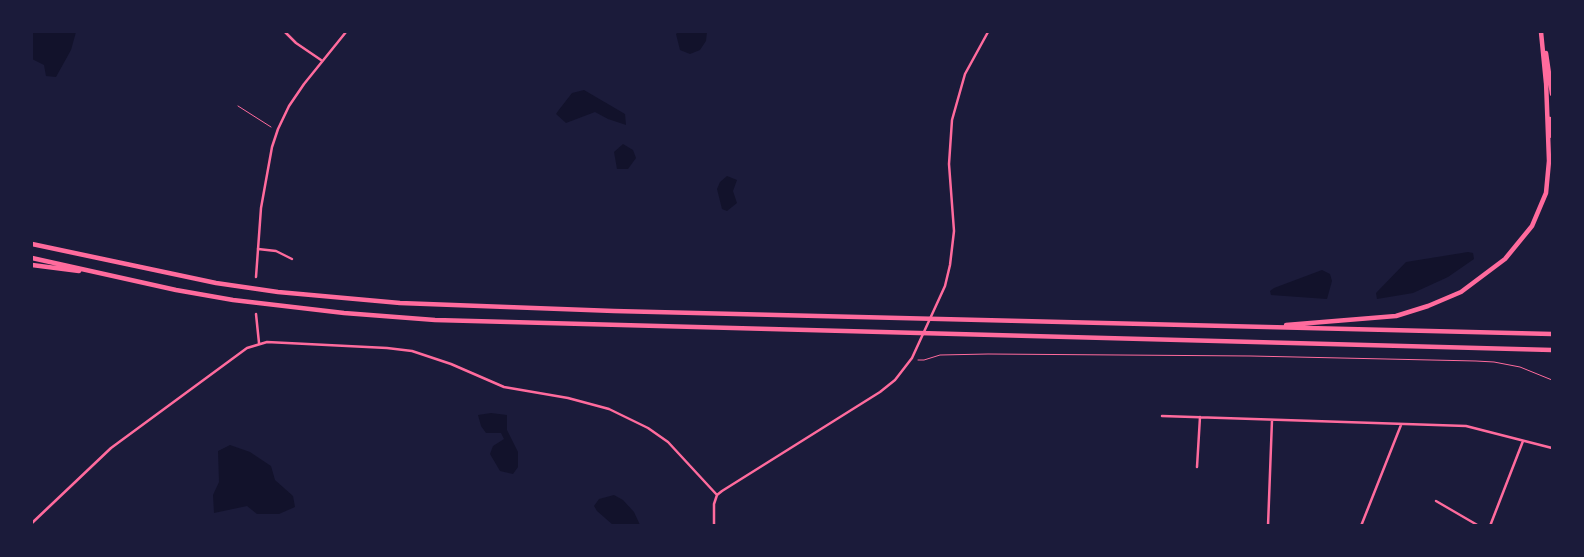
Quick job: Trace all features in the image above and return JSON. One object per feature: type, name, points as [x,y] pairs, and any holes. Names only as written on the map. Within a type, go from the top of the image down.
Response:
[{"type":"highway","points":[[1542,32],[1552,136]]},
{"type":"highway","points":[[1542,32],[1552,94]]},
{"type":"highway","points":[[1275,326],[1396,316],[1461,292],[1505,259],[1532,226],[1546,192],[1549,161],[1546,81]]},
{"type":"highway","points":[[32,244],[216,283],[278,292],[400,303],[614,311],[1552,334]]},
{"type":"highway","points":[[32,258],[176,290],[268,305],[435,320],[1552,350]]},
{"type":"highway","points":[[32,265],[101,274]]},
{"type":"street","points":[[285,32],[321,60]]},
{"type":"street","points":[[256,277],[261,208],[278,131],[289,106],[321,60],[346,32]]},
{"type":"street","points":[[714,526],[714,504],[717,495],[880,392],[895,380],[913,357],[945,286],[953,248],[949,164],[952,120],[965,75],[988,32]]},
{"type":"street","points":[[258,249],[276,251],[292,259]]},
{"type":"street","points":[[256,314],[260,343]]},
{"type":"street","points":[[32,523],[111,448],[247,348],[260,343],[412,351],[451,363],[504,387],[568,398],[609,409],[626,416],[668,442],[717,495]]},
{"type":"street","points":[[1161,416],[1466,426],[1552,448]]},
{"type":"street","points":[[1197,467],[1200,417]]},
{"type":"street","points":[[1268,526],[1272,420]]},
{"type":"street","points":[[1361,526],[1401,424]]},
{"type":"street","points":[[1490,526],[1523,440]]},
{"type":"street","points":[[1436,501],[1479,526]]},
{"type":"path","points":[[238,106],[278,131]]},
{"type":"path","points":[[913,357],[924,360],[940,355],[1016,354],[1476,361],[1520,367],[1552,380]]},
{"type":"shaded area","points":[[32,32],[76,32],[71,50],[56,77],[46,76],[44,65],[32,59]]},
{"type":"shaded area","points":[[707,32],[706,41],[700,50],[690,54],[680,50],[676,34]]},
{"type":"shaded area","points":[[584,90],[625,114],[626,125],[595,112],[566,123],[556,114],[572,93]]},
{"type":"shaded area","points":[[623,144],[633,150],[636,158],[628,169],[617,169],[614,152]]},
{"type":"shaded area","points":[[727,176],[737,180],[733,191],[737,203],[727,211],[722,209],[717,189]]},
{"type":"shaded area","points":[[1473,253],[1474,259],[1448,277],[1413,293],[1377,299],[1376,293],[1406,262]]},
{"type":"shaded area","points":[[1322,270],[1330,274],[1332,281],[1327,299],[1271,295],[1270,291],[1274,288]]},
{"type":"shaded area","points":[[478,415],[507,415],[507,430],[518,452],[518,467],[513,474],[500,471],[490,454],[493,446],[504,439],[501,433],[486,433],[481,426]]},
{"type":"shaded area","points":[[230,445],[250,452],[271,466],[275,480],[293,496],[295,507],[279,514],[257,514],[247,506],[214,513],[213,495],[219,482],[218,451]]},
{"type":"shaded area","points":[[614,495],[634,512],[640,525],[613,525],[597,511],[594,506],[599,499]]}]
